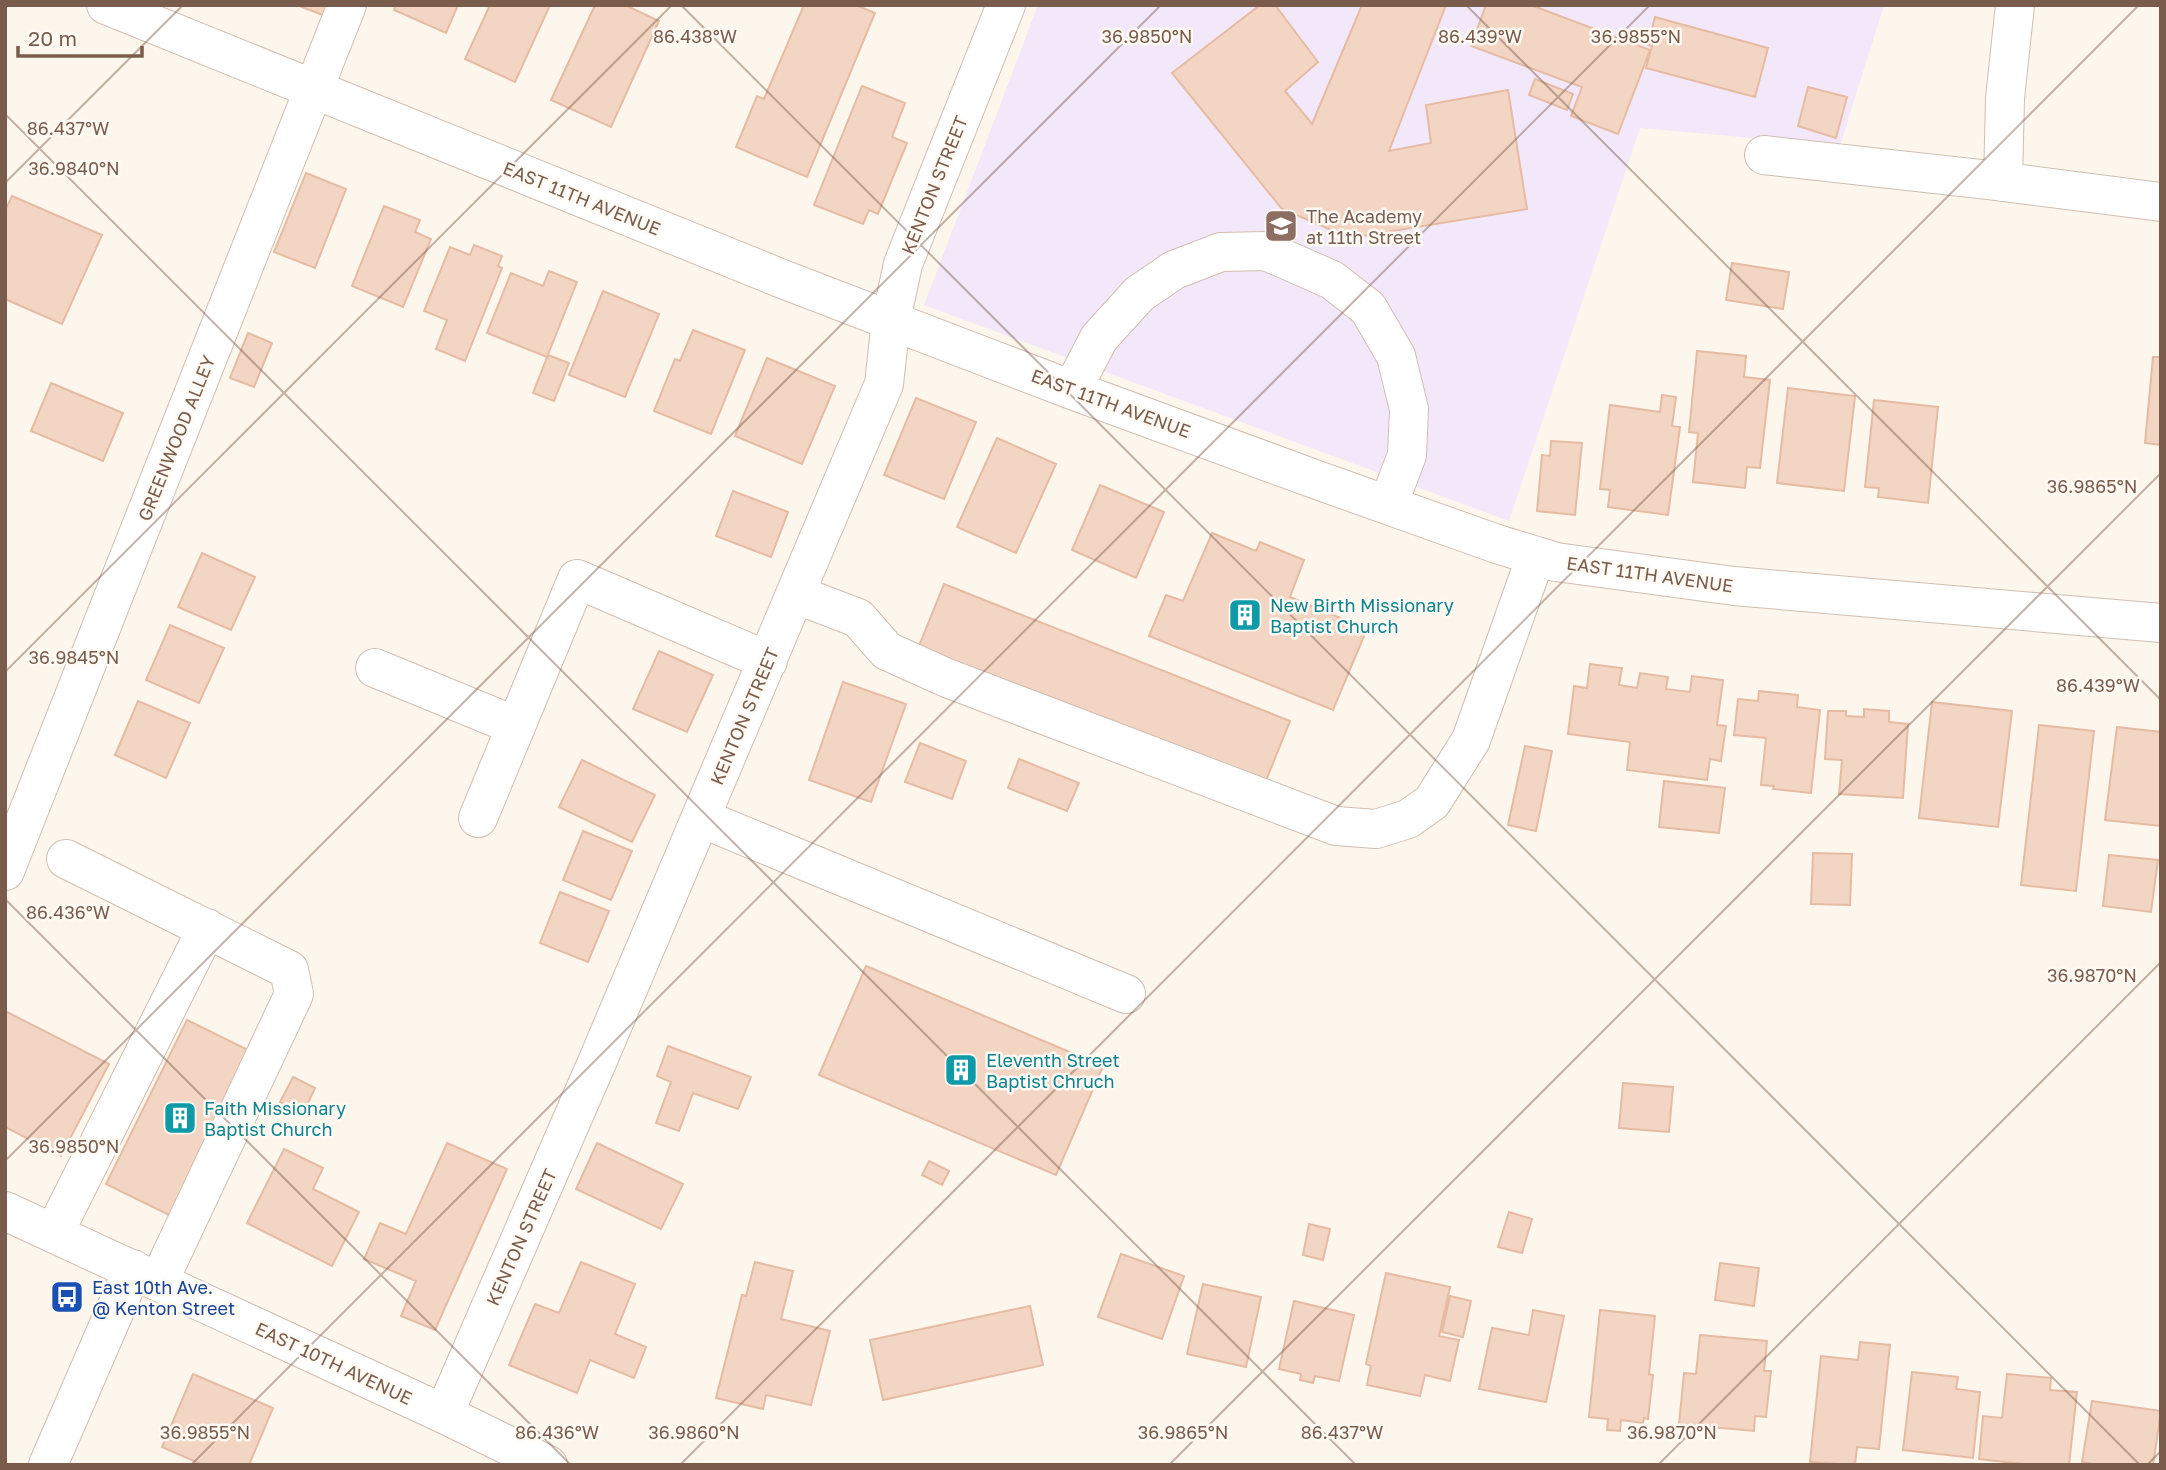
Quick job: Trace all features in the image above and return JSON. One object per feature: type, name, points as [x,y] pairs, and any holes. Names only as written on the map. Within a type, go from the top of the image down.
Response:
[{"type":"street","name":"EAST 11TH AVENUE","points":[[106,5],[785,280],[1072,390],[1536,556],[1556,562],[1734,586],[2161,623]]},
{"type":"street","name":"GREENWOOD ALLEY","points":[[5,871],[346,5]]},
{"type":"street","name":"KENTON STREET","points":[[444,1414],[598,1060],[884,384],[891,320],[902,264],[1006,5]]},
{"type":"street","points":[[2003,182],[2006,98],[2015,5]]},
{"type":"street","points":[[1764,155],[2161,202]]},
{"type":"street","points":[[1072,390],[1099,338],[1139,295],[1174,270],[1221,252],[1266,251],[1332,280],[1368,308],[1396,356],[1409,409],[1407,454],[1388,505]]},
{"type":"street","points":[[796,594],[858,618],[887,651],[947,678],[1336,826],[1376,829],[1408,820],[1432,802],[1471,740],[1536,556]]},
{"type":"street","points":[[478,818],[577,579],[768,661]]},
{"type":"street","points":[[375,668],[516,726]]},
{"type":"street","points":[[701,818],[1126,994]]},
{"type":"street","points":[[48,1465],[294,994],[289,970],[66,859]]},
{"type":"street","points":[[54,1233],[206,928]]},
{"type":"street","name":"EAST 10TH AVENUE","points":[[5,1211],[444,1414],[548,1465]]},
{"type":"shaded area","name":"The Academy at 11th Street","points":[[1038,5],[1884,5],[1840,146],[1640,128],[1509,521],[924,305]]},
{"type":"building","points":[[297,5],[335,5],[330,18]]},
{"type":"building","points":[[396,5],[458,5],[446,33],[394,10]]},
{"type":"building","points":[[490,5],[550,5],[515,82],[465,59]]},
{"type":"building","points":[[595,5],[625,5],[659,21],[611,127],[551,100]]},
{"type":"building","points":[[804,5],[856,5],[875,13],[807,177],[736,147],[757,96],[764,99]]},
{"type":"building","points":[[1260,5],[1275,5],[1318,62],[1285,91],[1312,124],[1362,5],[1446,5],[1389,151],[1431,143],[1426,105],[1508,90],[1527,209],[1350,238],[1282,209],[1172,73]]},
{"type":"building","points":[[1486,5],[1531,5],[1650,50],[1618,134],[1571,116],[1582,87],[1471,46]]},
{"type":"building","points":[[1655,17],[1768,48],[1755,97],[1646,68]]},
{"type":"building","points":[[1535,79],[1573,94],[1567,110],[1529,95]]},
{"type":"building","points":[[862,86],[905,103],[892,137],[907,143],[878,214],[869,210],[863,224],[814,205]]},
{"type":"building","points":[[1808,87],[1847,97],[1836,138],[1798,126]]},
{"type":"building","points":[[306,173],[346,189],[315,268],[274,252]]},
{"type":"building","points":[[12,196],[102,235],[62,324],[5,299],[5,211]]},
{"type":"building","points":[[384,206],[420,220],[415,232],[431,239],[403,307],[352,286]]},
{"type":"building","points":[[474,245],[502,256],[498,266],[502,268],[465,361],[436,349],[447,320],[424,311],[450,247],[470,255]]},
{"type":"building","points":[[1732,263],[1789,272],[1783,309],[1726,300]]},
{"type":"building","points":[[549,271],[577,282],[547,357],[487,333],[511,273],[543,286]]},
{"type":"building","points":[[603,291],[659,314],[625,397],[569,375]]},
{"type":"building","points":[[693,330],[745,350],[711,434],[654,411],[675,359],[680,361]]},
{"type":"building","points":[[248,333],[272,343],[254,387],[230,378]]},
{"type":"building","points":[[1697,351],[1746,356],[1744,377],[1770,380],[1760,468],[1747,467],[1745,488],[1693,482],[1698,433],[1689,432]]},
{"type":"building","points":[[548,355],[569,363],[554,401],[533,393]]},
{"type":"building","points":[[2153,357],[2161,357],[2161,445],[2145,443]]},
{"type":"building","points":[[767,358],[835,386],[802,464],[735,436]]},
{"type":"building","points":[[51,383],[123,413],[103,461],[31,431]]},
{"type":"building","points":[[1788,388],[1855,396],[1844,491],[1777,483]]},
{"type":"building","points":[[1662,395],[1676,397],[1672,426],[1680,427],[1668,515],[1608,507],[1610,490],[1600,489],[1610,405],[1660,412]]},
{"type":"building","points":[[916,398],[976,422],[944,499],[884,475]]},
{"type":"building","points":[[1874,400],[1938,407],[1928,503],[1878,497],[1879,488],[1865,487]]},
{"type":"building","points":[[997,438],[1056,464],[1016,553],[957,527]]},
{"type":"building","points":[[1551,441],[1582,443],[1575,515],[1537,511],[1542,455],[1550,456]]},
{"type":"building","points":[[1100,485],[1164,512],[1136,578],[1072,550]]},
{"type":"building","points":[[733,491],[788,512],[771,557],[716,536]]},
{"type":"building","name":"New Birth Missionary Baptist Church","points":[[1212,533],[1256,551],[1260,542],[1304,560],[1290,597],[1367,629],[1333,710],[1149,636],[1166,595],[1183,601]]},
{"type":"building","points":[[202,553],[255,577],[231,630],[178,607]]},
{"type":"building","points":[[944,584],[1290,721],[1263,788],[917,651]]},
{"type":"building","points":[[170,625],[224,648],[199,703],[146,680]]},
{"type":"building","points":[[659,651],[713,675],[687,732],[633,709]]},
{"type":"building","points":[[1590,664],[1622,668],[1619,685],[1637,688],[1640,673],[1668,677],[1666,689],[1690,692],[1692,676],[1723,680],[1717,725],[1726,726],[1721,761],[1710,759],[1707,780],[1627,770],[1630,742],[1568,734],[1574,686],[1587,688]]},
{"type":"building","points":[[843,682],[906,704],[871,802],[809,780]]},
{"type":"building","points":[[1759,691],[1798,695],[1797,707],[1820,710],[1811,793],[1761,785],[1766,738],[1734,735],[1738,699],[1758,701]]},
{"type":"building","points":[[138,701],[190,723],[166,778],[115,755]]},
{"type":"building","points":[[1932,702],[2012,711],[1998,827],[1919,818]]},
{"type":"building","points":[[1864,709],[1889,711],[1889,722],[1908,724],[1903,798],[1839,794],[1842,760],[1825,759],[1828,711],[1846,711],[1846,716],[1864,717]]},
{"type":"building","points":[[2039,725],[2094,731],[2076,891],[2021,885]]},
{"type":"building","points":[[2117,727],[2161,732],[2161,826],[2105,820]]},
{"type":"building","points":[[920,743],[966,761],[952,799],[905,782]]},
{"type":"building","points":[[1525,746],[1552,751],[1536,831],[1508,825]]},
{"type":"building","points":[[1019,759],[1079,783],[1067,811],[1008,788]]},
{"type":"building","points":[[582,760],[655,795],[632,842],[559,807]]},
{"type":"building","points":[[1664,781],[1725,788],[1719,833],[1659,827]]},
{"type":"building","points":[[583,831],[632,851],[611,900],[563,880]]},
{"type":"building","points":[[1813,853],[1852,854],[1850,905],[1811,904]]},
{"type":"building","points":[[2109,855],[2158,860],[2151,912],[2103,906]]},
{"type":"building","points":[[560,892],[609,911],[588,962],[540,943]]},
{"type":"building","name":"Eleventh Street Baptist Chruch","points":[[866,966],[1103,1066],[1056,1175],[819,1075]]},
{"type":"building","points":[[5,1011],[109,1064],[61,1156],[5,1127]]},
{"type":"building","name":"Faith Missionary Baptist Church","points":[[187,1020],[254,1053],[173,1217],[106,1184]]},
{"type":"building","points":[[668,1046],[751,1077],[738,1109],[693,1093],[679,1131],[656,1123],[671,1082],[657,1076]]},
{"type":"building","points":[[293,1077],[315,1088],[303,1114],[280,1102]]},
{"type":"building","points":[[1623,1083],[1673,1087],[1669,1132],[1619,1128]]},
{"type":"building","points":[[447,1143],[507,1169],[435,1330],[401,1316],[416,1281],[364,1259],[380,1223],[406,1234]]},
{"type":"building","points":[[597,1143],[683,1184],[661,1229],[576,1189]]},
{"type":"building","points":[[284,1149],[323,1168],[313,1189],[359,1212],[332,1266],[247,1223]]},
{"type":"building","points":[[929,1161],[949,1171],[942,1185],[922,1175]]},
{"type":"building","points":[[1509,1212],[1532,1219],[1522,1253],[1498,1247]]},
{"type":"building","points":[[1309,1224],[1330,1229],[1323,1260],[1303,1255]]},
{"type":"building","points":[[1121,1254],[1184,1276],[1162,1339],[1098,1317]]},
{"type":"building","points":[[581,1262],[635,1284],[615,1334],[646,1347],[634,1378],[590,1360],[577,1393],[509,1365],[535,1304],[559,1313]]},
{"type":"building","points":[[755,1262],[793,1271],[781,1319],[830,1331],[811,1405],[766,1395],[763,1409],[716,1398],[742,1295],[746,1296]]},
{"type":"building","points":[[1720,1263],[1759,1268],[1754,1306],[1715,1300]]},
{"type":"building","points":[[1386,1273],[1450,1287],[1439,1336],[1459,1340],[1450,1381],[1425,1375],[1420,1396],[1367,1385],[1371,1366],[1366,1364]]},
{"type":"building","points":[[1203,1284],[1261,1297],[1246,1367],[1187,1354]]},
{"type":"building","points":[[1450,1296],[1471,1301],[1463,1337],[1442,1332]]},
{"type":"building","points":[[1294,1301],[1354,1315],[1339,1381],[1315,1376],[1313,1383],[1300,1380],[1301,1374],[1279,1369]]},
{"type":"building","points":[[1030,1306],[1043,1365],[883,1400],[870,1340]]},
{"type":"building","points":[[1533,1310],[1564,1316],[1546,1402],[1479,1389],[1492,1328],[1529,1335]]},
{"type":"building","points":[[1600,1310],[1655,1316],[1648,1419],[1644,1418],[1643,1423],[1621,1420],[1620,1431],[1607,1430],[1608,1419],[1589,1417]]},
{"type":"building","points":[[1700,1335],[1767,1341],[1764,1371],[1771,1371],[1766,1417],[1755,1416],[1754,1431],[1679,1424],[1684,1373],[1696,1374]]},
{"type":"building","points":[[1860,1342],[1890,1345],[1879,1449],[1857,1447],[1855,1465],[1810,1462],[1821,1356],[1858,1360]]},
{"type":"building","points":[[1912,1372],[1958,1377],[1956,1389],[1980,1392],[1973,1458],[1903,1450]]},
{"type":"building","points":[[193,1374],[273,1408],[249,1465],[203,1465],[162,1447]]},
{"type":"building","points":[[2007,1374],[2051,1378],[2050,1390],[2077,1392],[2069,1465],[2033,1465],[1979,1459],[1983,1416],[2002,1418]]},
{"type":"building","points":[[2092,1401],[2161,1411],[2153,1465],[2099,1465],[2082,1462]]},
{"type":"place","name":"The Academy at 11th Street","points":[[1281,226]]},
{"type":"place","name":"New Birth Missionary Baptist Church","points":[[1245,615]]},
{"type":"place","name":"Eleventh Street Baptist Chruch","points":[[961,1070]]},
{"type":"place","name":"Faith Missionary Baptist Church","points":[[180,1118]]},
{"type":"place","name":"East 10th Ave. @ Kenton Street","points":[[67,1297]]}]
